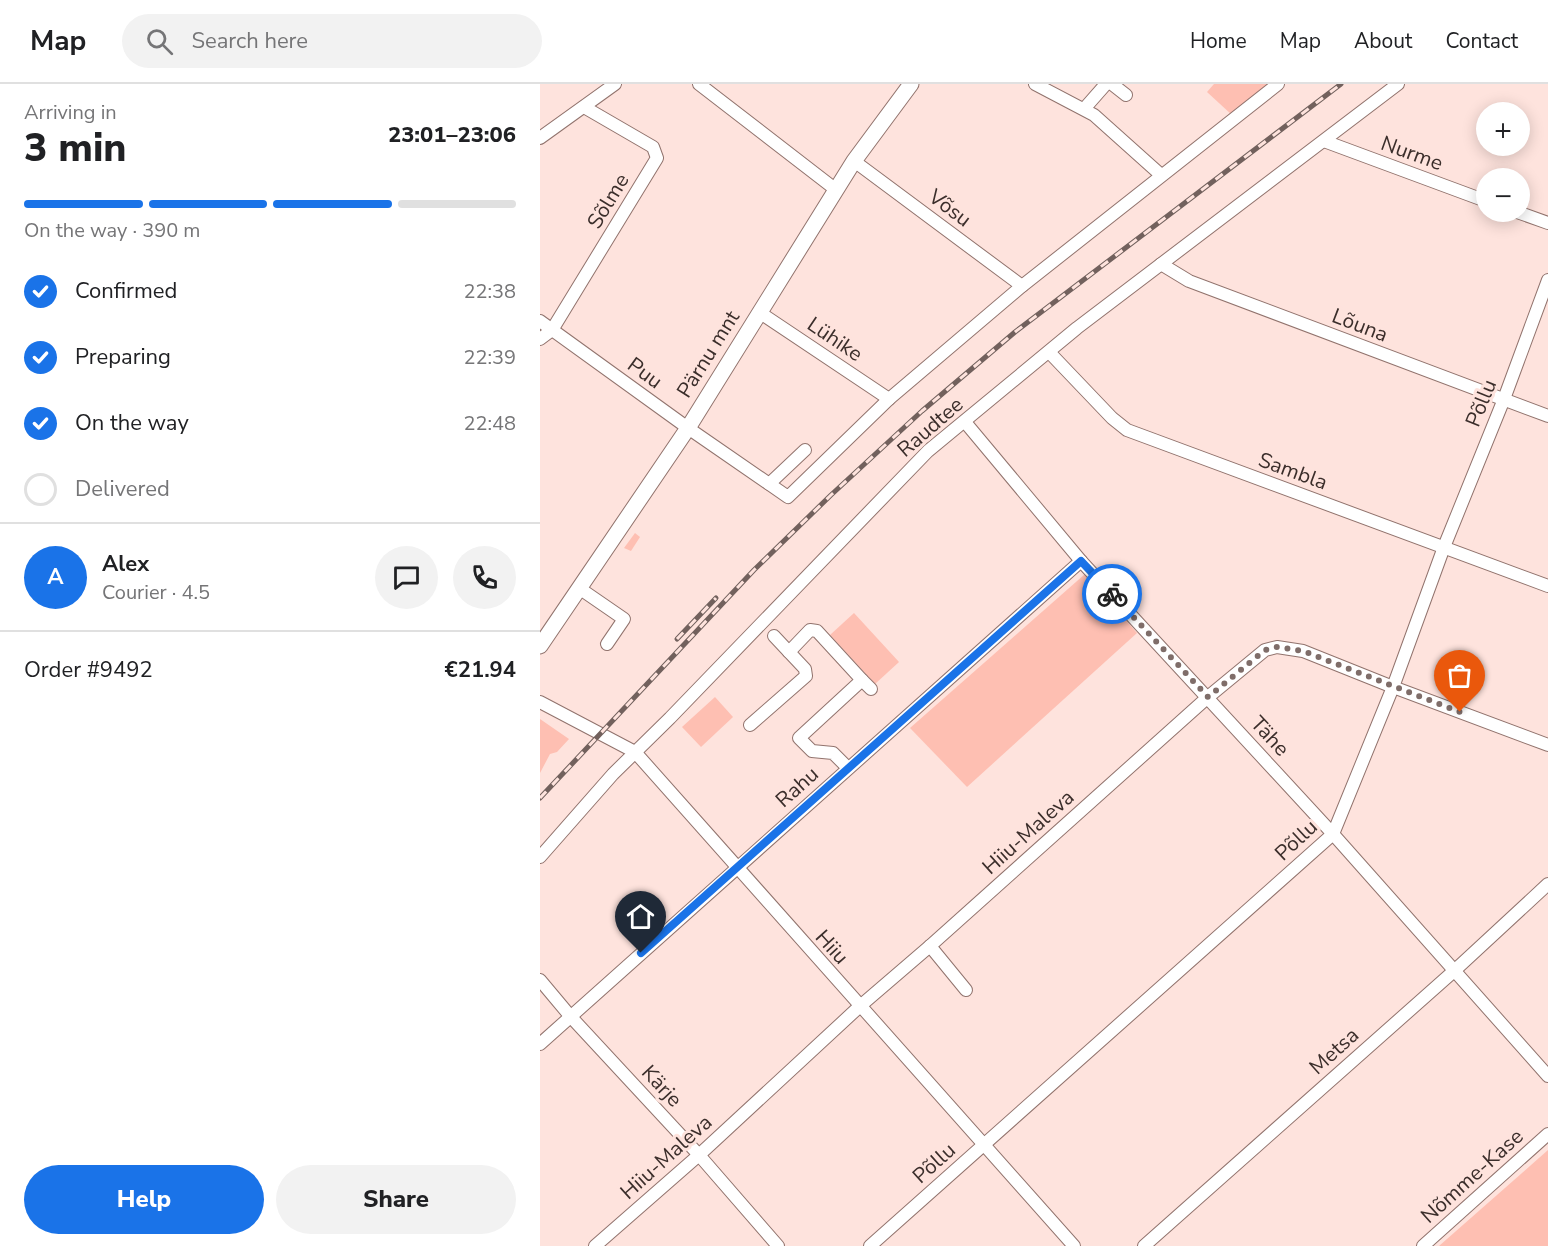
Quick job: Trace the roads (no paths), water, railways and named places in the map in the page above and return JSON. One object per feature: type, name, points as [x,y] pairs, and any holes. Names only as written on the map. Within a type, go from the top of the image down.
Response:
[{"type":"main road","name":"Pärnu mnt","points":[[540,646],[687,428],[854,160],[911,84]]},
{"type":"street","points":[[542,133],[615,84]]},
{"type":"street","points":[[699,84],[835,189]]},
{"type":"street","points":[[1035,84],[1094,115],[1161,175]]},
{"type":"street","points":[[1084,110],[1106,84]]},
{"type":"street","points":[[1112,84],[1126,95]]},
{"type":"street","points":[[889,399],[1022,286],[1278,84]]},
{"type":"street","name":"Raudtee","points":[[540,857],[565,826],[634,752],[670,718],[928,451],[1077,328],[1398,84]]},
{"type":"street","name":"Sõlme","points":[[540,339],[552,330],[657,158],[653,147],[584,106]]},
{"type":"street","name":"Nurme","points":[[1324,141],[1476,197]]},
{"type":"street","name":"Võsu","points":[[854,160],[1022,286]]},
{"type":"street","points":[[1530,217],[1548,223]]},
{"type":"street","name":"Lõuna","points":[[1161,264],[1190,282],[1548,416]]},
{"type":"street","name":"Põllu","points":[[870,1246],[1333,834],[1393,687],[1444,547],[1504,399],[1548,280]]},
{"type":"street","name":"Lühike","points":[[759,312],[889,399]]},
{"type":"street","name":"Puu","points":[[540,321],[687,428],[788,497],[889,399]]},
{"type":"street","name":"Sambla","points":[[1049,352],[1112,418],[1127,430],[1548,586]]},
{"type":"street","name":"Tähe","points":[[965,422],[1081,561],[1333,834],[1548,1076]]},
{"type":"street","points":[[769,484],[805,450]]},
{"type":"street","name":"Rahu","points":[[540,1044],[1081,561]]},
{"type":"street","points":[[579,588],[624,619],[607,644]]},
{"type":"street","points":[[789,652],[810,630],[817,631],[871,689]]},
{"type":"street","points":[[750,725],[806,676],[805,669],[774,636]]},
{"type":"street","name":"Hiiu-Maleva","points":[[595,1246],[699,1155],[859,1007],[1208,697],[1265,650],[1277,647],[1303,651],[1548,745]]},
{"type":"street","points":[[848,768],[833,753],[812,751],[799,738],[862,680]]},
{"type":"street","name":"Hiiu","points":[[540,702],[634,752],[1074,1246]]},
{"type":"street","name":"Metsa","points":[[1144,1246],[1454,971],[1548,884]]},
{"type":"street","points":[[930,946],[966,990]]},
{"type":"street","name":"Kärje","points":[[540,980],[571,1017],[699,1155],[778,1246]]},
{"type":"street","name":"Nõmme-Kase","points":[[1423,1246],[1548,1134]]},
{"type":"railway","points":[[540,798],[754,570],[922,411],[1015,332],[1341,84]]},
{"type":"railway","points":[[677,639],[716,598]]}]
